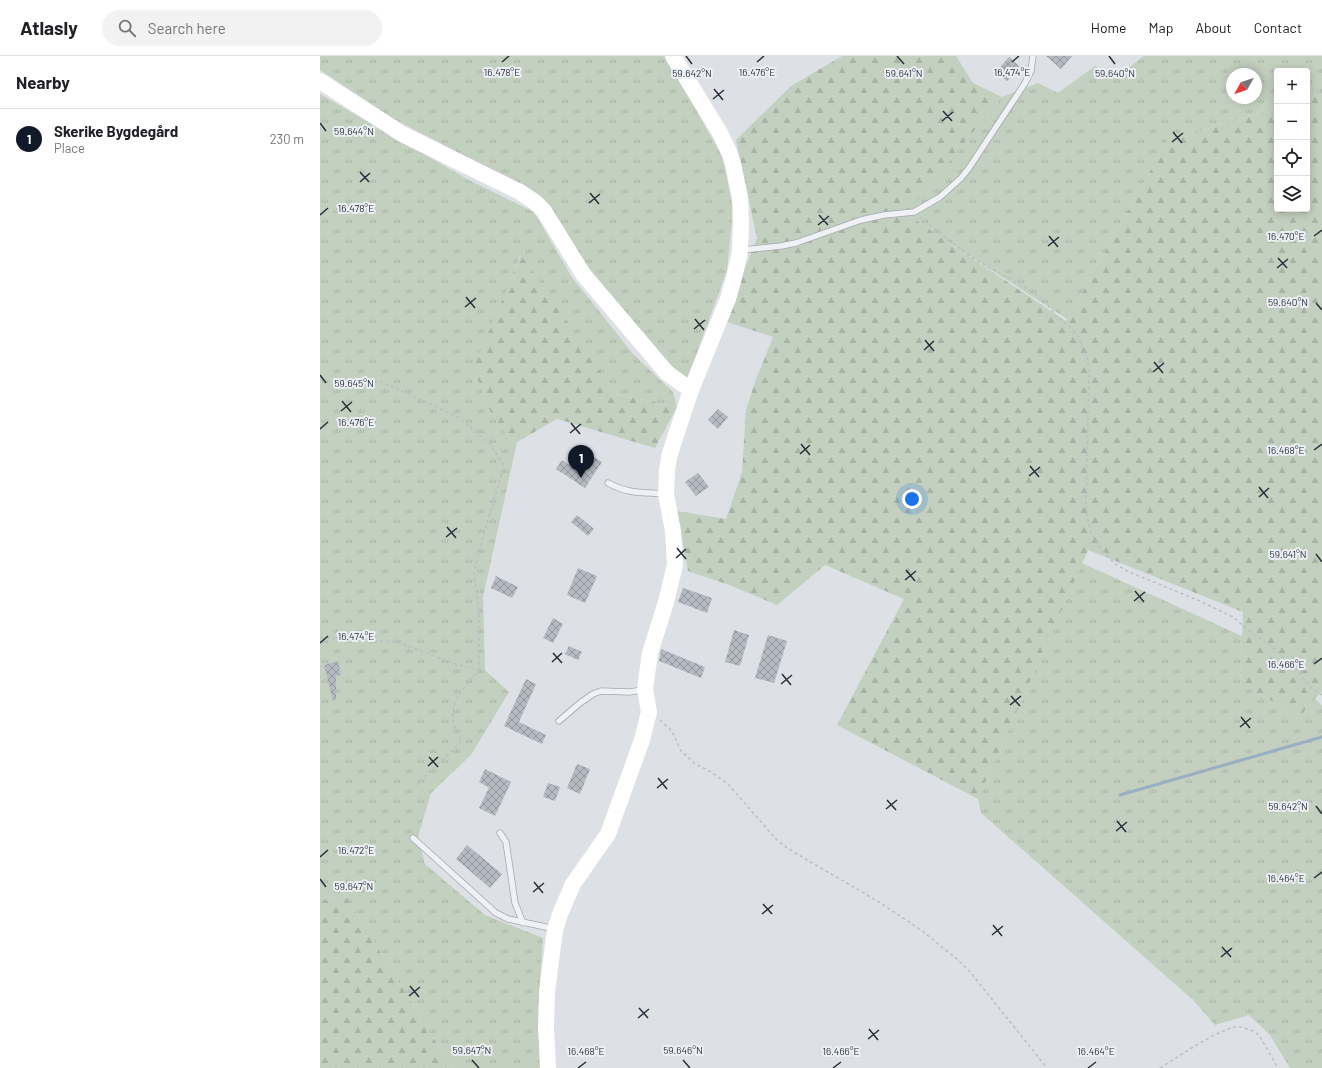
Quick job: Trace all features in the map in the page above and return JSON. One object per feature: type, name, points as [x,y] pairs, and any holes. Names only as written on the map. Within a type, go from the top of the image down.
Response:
[{"type":"street","points":[[548,1068],[546,1027],[547,992],[555,930],[573,884],[608,834],[642,740],[649,712],[645,689],[650,653],[666,602],[675,565],[673,532],[666,494],[669,457],[691,390],[728,299],[740,251],[740,198],[729,152],[720,133],[673,56]]},
{"type":"street","points":[[320,81],[402,134],[520,192],[535,202],[549,218],[583,274],[601,296],[667,373],[691,390]]},
{"type":"lane","points":[[740,251],[796,243],[884,214],[914,212],[940,197],[953,187],[969,168],[1026,83],[1031,72],[1033,56]]},
{"type":"lane","points":[[608,483],[619,489],[627,491],[666,494]]},
{"type":"lane","points":[[559,721],[580,703],[593,694],[601,691],[629,692],[645,689]]},
{"type":"lane","points":[[500,833],[506,842],[515,903],[523,923]]},
{"type":"lane","points":[[413,838],[496,913],[508,919],[555,930]]},
{"type":"path","points":[[914,212],[933,225],[972,258],[1038,296],[1079,338],[1087,358],[1089,382],[1086,475],[1087,518],[1095,541],[1106,556],[1127,571],[1200,601],[1232,617],[1253,634],[1270,645],[1296,669],[1311,688],[1322,695]]},
{"type":"path","points":[[380,381],[458,417],[490,444],[504,466],[474,573],[479,611],[479,670],[454,703],[454,724],[462,741],[416,785]]},
{"type":"path","points":[[320,638],[397,642],[455,664],[479,670]]},
{"type":"path","points":[[649,712],[668,727],[681,752],[694,763],[727,783],[772,835],[787,848],[879,902],[921,930],[958,960],[976,979],[1047,1068]]},
{"type":"path","points":[[1160,1068],[1214,1035],[1233,1027],[1248,1029],[1258,1035],[1278,1068]]},
{"type":"green space","points":[[320,56],[666,56],[723,158],[733,209],[727,271],[687,379],[657,353],[593,278],[524,187],[394,119],[320,70]]},
{"type":"green space","points":[[842,56],[956,56],[973,83],[1002,97],[906,214],[1066,321],[1167,141],[1274,109],[1274,212],[1310,212],[1310,97],[1322,94],[1322,691],[1300,716],[1240,684],[1243,612],[1088,550],[978,799],[837,725],[904,599],[825,565],[777,605],[729,585],[688,571],[677,511],[726,519],[742,472],[746,410],[755,382],[773,337],[724,321],[757,238],[736,140],[791,86]]},
{"type":"green space","points":[[1144,56],[1322,56],[1322,94],[1310,97],[1310,68],[1274,68],[1274,109],[1167,141],[1067,319],[905,214],[1002,97],[1038,83],[1058,93],[1095,66],[1115,78]]},
{"type":"green space","points":[[320,94],[467,179],[534,212],[571,276],[633,354],[673,392],[677,407],[616,394],[520,255],[477,378],[490,411],[516,447],[483,597],[485,670],[509,692],[471,755],[431,793],[418,837],[425,864],[485,915],[543,938],[540,981],[542,1068],[452,1068],[344,893],[320,902]]},
{"type":"green space","points":[[521,255],[616,394],[677,407],[655,448],[557,419],[517,442],[516,447],[490,411],[477,378],[471,374]]},
{"type":"green space","points":[[1082,563],[1242,636],[1240,684],[1300,716],[1315,699],[1322,705],[1322,1068],[1290,1068],[1270,1035],[1249,1015],[1215,1025],[1193,1000],[981,813],[978,799]]},
{"type":"green space","points":[[344,893],[452,1068],[320,1068],[320,902]]},
{"type":"building","points":[[1046,56],[1072,56],[1061,69]]},
{"type":"building","points":[[1009,57],[1020,67],[1007,81],[996,72]]},
{"type":"building","points":[[718,409],[728,417],[718,429],[708,420]]},
{"type":"building","points":[[585,451],[602,462],[585,488],[556,469],[562,460],[574,468]]},
{"type":"building","points":[[698,473],[709,487],[696,496],[685,482]]},
{"type":"building","points":[[577,515],[594,529],[588,536],[571,522]]},
{"type":"building","points":[[578,568],[597,576],[585,603],[567,595]]},
{"type":"building","points":[[496,576],[518,587],[512,598],[491,588]]},
{"type":"building","points":[[683,588],[712,598],[707,613],[678,602]]},
{"type":"building","points":[[553,618],[563,624],[553,643],[543,638]]},
{"type":"building","points":[[734,630],[749,635],[740,666],[725,662]]},
{"type":"building","points":[[768,635],[787,641],[774,683],[755,678]]},
{"type":"building","points":[[569,646],[582,652],[578,660],[565,654]]},
{"type":"building","points":[[661,649],[705,667],[701,678],[659,661]]},
{"type":"building","points":[[338,661],[341,675],[336,676],[336,700],[333,701],[324,665]]},
{"type":"building","points":[[526,679],[536,684],[519,722],[546,735],[542,744],[504,726]]},
{"type":"building","points":[[577,764],[590,769],[580,794],[567,788]]},
{"type":"building","points":[[485,769],[511,782],[495,816],[479,808],[489,788],[479,782]]},
{"type":"building","points":[[548,783],[560,787],[555,801],[543,797]]},
{"type":"building","points":[[467,845],[502,874],[490,888],[456,859]]},
{"type":"waterway","points":[[1120,795],[1322,737]]},
{"type":"place","name":"Skerike Bygdegård","points":[[581,478]]}]
